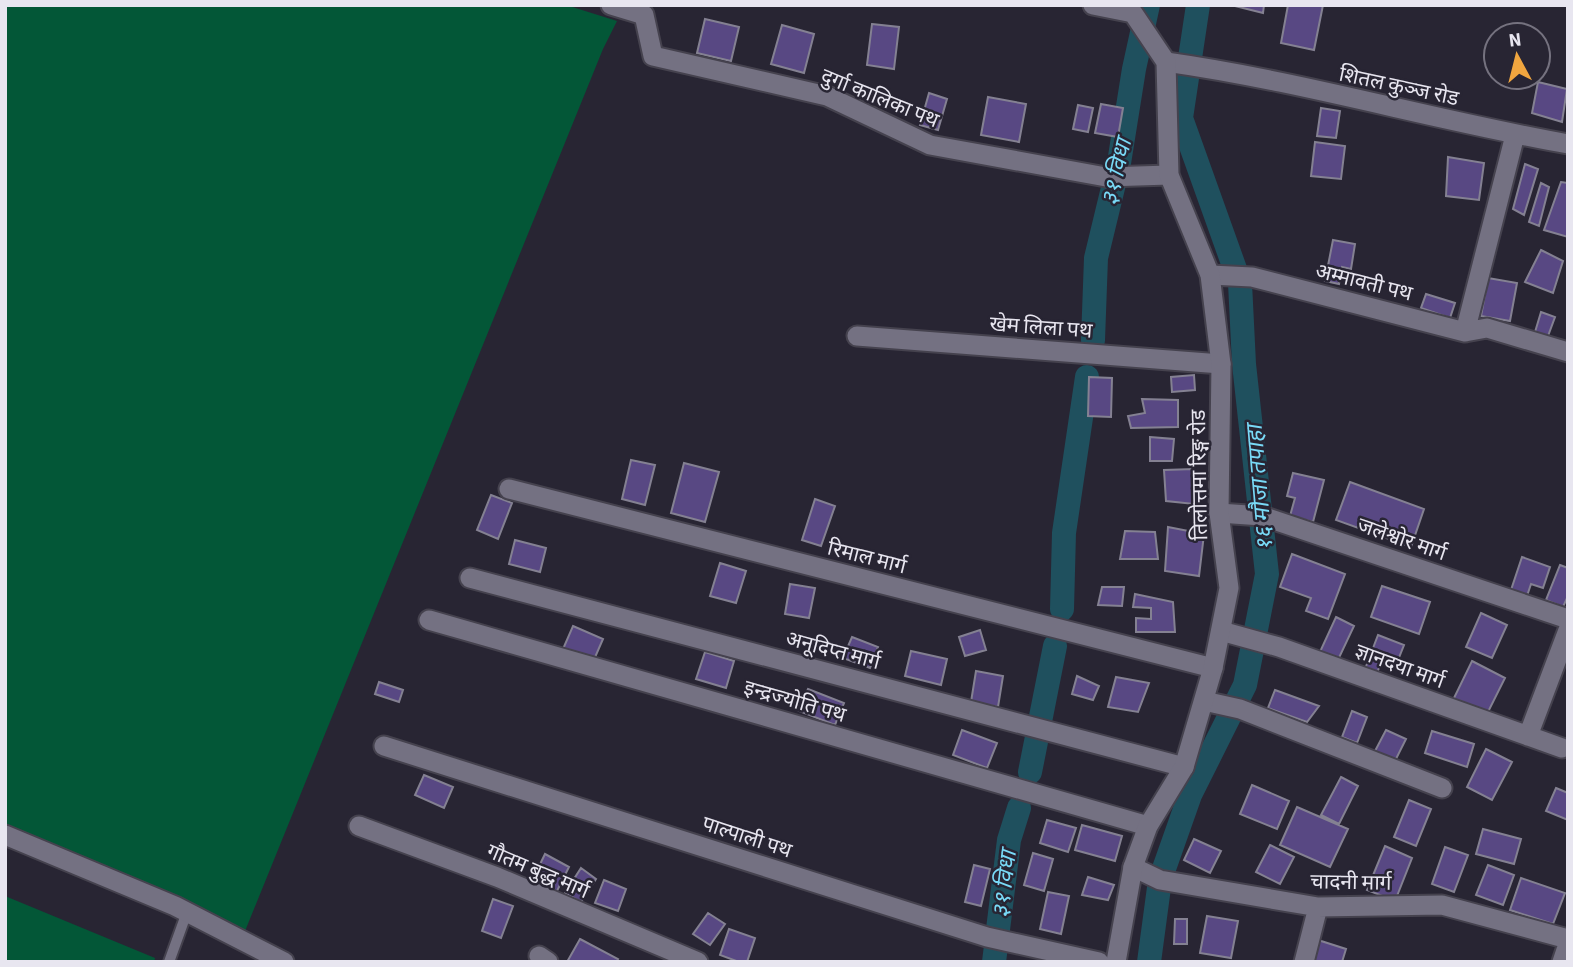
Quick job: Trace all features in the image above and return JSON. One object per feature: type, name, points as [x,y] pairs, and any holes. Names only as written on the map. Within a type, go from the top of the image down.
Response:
[{"type":"street","name":"दुर्गा कालिका पथ","points":[[611,5],[645,15],[653,56],[827,96],[930,145],[1106,177],[1168,175]]},
{"type":"street","points":[[1093,5],[1133,13],[1165,61]]},
{"type":"street","name":"शितल कुञ्ज रोड","points":[[1165,61],[1220,70],[1515,135],[1568,144]]},
{"type":"street","name":"तिलोत्तमा रिङ्ग रोड","points":[[1116,962],[1133,867],[1147,827],[1184,767],[1213,668],[1229,588],[1220,513],[1221,364],[1210,275],[1168,175],[1165,61]]},
{"type":"street","points":[[1465,332],[1515,135]]},
{"type":"street","name":"अम्मावती पथ","points":[[1210,275],[1252,277],[1465,332],[1487,328],[1568,352]]},
{"type":"street","name":"खेम लिला पथ","points":[[857,336],[1221,364]]},
{"type":"street","name":"रिमाल मार्ग","points":[[509,489],[1213,668]]},
{"type":"street","name":"जलेश्वोर मार्ग","points":[[1220,513],[1262,516],[1568,619]]},
{"type":"street","name":"अनूदिप्त मार्ग","points":[[470,578],[1184,767]]},
{"type":"street","name":"इन्द्रज्योति पथ","points":[[429,620],[1147,827]]},
{"type":"street","points":[[1528,736],[1568,630]]},
{"type":"street","name":"ज्ञानदया मार्ग","points":[[1221,632],[1279,647],[1562,748]]},
{"type":"street","points":[[1204,701],[1240,709],[1442,788]]},
{"type":"street","name":"पाल्पाली पथ","points":[[384,746],[987,937],[1099,962]]},
{"type":"street","name":"गौतम बुद्ध मार्ग","points":[[359,826],[497,877],[698,962]]},
{"type":"street","points":[[5,835],[120,881],[284,962]]},
{"type":"street","name":"चादनी मार्ग","points":[[1133,867],[1160,880],[1318,907],[1442,905],[1568,942]]},
{"type":"street","points":[[1304,962],[1318,907]]},
{"type":"street","points":[[1562,962],[1568,942]]},
{"type":"lane","points":[[170,962],[187,912]]},
{"type":"green space","points":[[5,5],[566,5],[617,21],[603,49],[241,941],[5,835]]},
{"type":"green space","points":[[5,896],[155,958],[154,962],[5,962]]},
{"type":"building","points":[[1231,5],[1264,5],[1263,13]]},
{"type":"building","points":[[1288,5],[1323,5],[1314,50],[1281,43]]},
{"type":"building","points":[[705,19],[739,27],[731,61],[697,53]]},
{"type":"building","points":[[872,24],[899,27],[894,69],[867,65]]},
{"type":"building","points":[[782,25],[814,34],[804,73],[771,64]]},
{"type":"building","points":[[1552,85],[1567,89],[1562,122],[1532,113],[1536,91],[1552,91]]},
{"type":"building","points":[[929,93],[947,99],[938,130],[920,125]]},
{"type":"building","points":[[988,97],[1026,104],[1019,142],[981,135]]},
{"type":"building","points":[[1101,104],[1123,108],[1118,137],[1095,133]]},
{"type":"building","points":[[1078,105],[1093,108],[1088,132],[1073,129]]},
{"type":"building","points":[[1321,108],[1340,111],[1336,138],[1317,136]]},
{"type":"building","points":[[1315,142],[1345,146],[1341,179],[1311,176]]},
{"type":"building","points":[[1448,157],[1484,163],[1479,200],[1446,196]]},
{"type":"building","points":[[1525,164],[1538,169],[1524,215],[1513,209]]},
{"type":"building","points":[[1561,182],[1568,183],[1568,237],[1544,230]]},
{"type":"building","points":[[1541,183],[1549,187],[1539,226],[1529,222]]},
{"type":"building","points":[[1333,240],[1355,244],[1351,269],[1342,267],[1339,284],[1325,281]]},
{"type":"building","points":[[1541,250],[1563,261],[1553,293],[1525,282]]},
{"type":"building","points":[[1488,278],[1517,283],[1510,321],[1481,316]]},
{"type":"building","points":[[1426,294],[1455,303],[1450,318],[1421,308]]},
{"type":"building","points":[[1541,312],[1555,317],[1548,336],[1535,332]]},
{"type":"building","points":[[1194,375],[1195,390],[1172,392],[1171,377]]},
{"type":"building","points":[[1089,377],[1112,378],[1111,417],[1088,416]]},
{"type":"building","points":[[1142,399],[1178,400],[1178,427],[1131,428],[1128,416],[1145,413]]},
{"type":"building","points":[[1150,437],[1174,439],[1172,461],[1150,461]]},
{"type":"building","points":[[631,460],[655,465],[645,505],[622,499]]},
{"type":"building","points":[[684,463],[719,472],[705,522],[671,513]]},
{"type":"building","points":[[1194,469],[1194,504],[1166,501],[1164,470]]},
{"type":"building","points":[[1293,473],[1324,480],[1313,522],[1290,516],[1295,498],[1287,496]]},
{"type":"building","points":[[1350,482],[1424,509],[1411,547],[1336,520]]},
{"type":"building","points":[[491,495],[512,503],[498,539],[477,530]]},
{"type":"building","points":[[815,499],[835,506],[821,546],[802,540]]},
{"type":"building","points":[[1168,527],[1204,534],[1199,576],[1165,571]]},
{"type":"building","points":[[1125,531],[1155,532],[1158,559],[1120,559]]},
{"type":"building","points":[[515,540],[546,548],[540,572],[509,564]]},
{"type":"building","points":[[1292,554],[1345,574],[1328,619],[1306,611],[1311,598],[1280,587]]},
{"type":"building","points":[[1522,557],[1550,567],[1543,588],[1531,584],[1526,599],[1510,593]]},
{"type":"building","points":[[720,563],[746,571],[736,603],[710,596]]},
{"type":"building","points":[[1560,565],[1568,568],[1568,596],[1563,607],[1546,600]]},
{"type":"building","points":[[790,584],[815,588],[809,618],[785,614]]},
{"type":"building","points":[[1382,586],[1430,602],[1419,634],[1371,617]]},
{"type":"building","points":[[1102,587],[1124,587],[1122,606],[1098,605]]},
{"type":"building","points":[[1135,594],[1173,602],[1175,632],[1136,632],[1136,618],[1151,619],[1151,608],[1133,607]]},
{"type":"building","points":[[1481,613],[1507,625],[1492,658],[1466,647]]},
{"type":"building","points":[[1336,617],[1354,626],[1337,662],[1319,654]]},
{"type":"building","points":[[573,626],[603,639],[593,662],[563,649]]},
{"type":"building","points":[[980,630],[986,650],[965,656],[959,637]]},
{"type":"building","points":[[1378,635],[1404,645],[1396,665],[1382,660],[1374,681],[1365,669]]},
{"type":"building","points":[[852,637],[878,647],[870,668],[843,658]]},
{"type":"building","points":[[911,651],[947,659],[941,685],[905,676]]},
{"type":"building","points":[[705,652],[734,661],[726,688],[696,679]]},
{"type":"building","points":[[1472,661],[1505,678],[1486,716],[1453,700]]},
{"type":"building","points":[[976,671],[1003,676],[998,707],[971,702]]},
{"type":"building","points":[[1077,676],[1099,686],[1093,700],[1072,694]]},
{"type":"building","points":[[1116,677],[1149,683],[1138,712],[1108,707]]},
{"type":"building","points":[[379,682],[403,690],[399,702],[375,694]]},
{"type":"building","points":[[808,689],[844,703],[835,725],[799,711]]},
{"type":"building","points":[[1275,690],[1319,706],[1307,722],[1268,708]]},
{"type":"building","points":[[1352,711],[1367,717],[1357,743],[1342,737]]},
{"type":"building","points":[[962,730],[997,743],[987,768],[953,755]]},
{"type":"building","points":[[1386,730],[1406,739],[1395,761],[1375,751]]},
{"type":"building","points":[[1432,731],[1474,744],[1467,767],[1425,753]]},
{"type":"building","points":[[1486,749],[1512,762],[1492,800],[1467,787]]},
{"type":"building","points":[[424,775],[453,787],[444,808],[415,795]]},
{"type":"building","points":[[1341,777],[1358,786],[1339,824],[1321,815]]},
{"type":"building","points":[[1252,785],[1289,801],[1277,829],[1240,814]]},
{"type":"building","points":[[1556,788],[1568,793],[1568,820],[1546,811]]},
{"type":"building","points":[[1409,800],[1431,809],[1416,846],[1394,837]]},
{"type":"building","points":[[1297,807],[1348,829],[1330,867],[1280,845]]},
{"type":"building","points":[[1047,820],[1076,828],[1068,852],[1040,843]]},
{"type":"building","points":[[1082,825],[1122,836],[1115,861],[1075,850]]},
{"type":"building","points":[[1483,829],[1521,839],[1514,864],[1476,854]]},
{"type":"building","points":[[1194,839],[1221,851],[1210,873],[1184,860]]},
{"type":"building","points":[[1270,845],[1294,857],[1280,884],[1256,872]]},
{"type":"building","points":[[1385,846],[1412,858],[1395,901],[1367,890]]},
{"type":"building","points":[[1445,847],[1468,855],[1454,892],[1432,884]]},
{"type":"building","points":[[1033,853],[1053,859],[1044,891],[1024,885]]},
{"type":"building","points":[[545,854],[569,867],[555,895],[531,883]]},
{"type":"building","points":[[974,865],[990,869],[981,906],[965,902]]},
{"type":"building","points":[[1488,865],[1514,875],[1503,905],[1476,895]]},
{"type":"building","points":[[581,868],[596,879],[581,902],[565,893]]},
{"type":"building","points":[[1088,877],[1114,885],[1108,900],[1082,895]]},
{"type":"building","points":[[1521,878],[1565,893],[1553,924],[1510,910]]},
{"type":"building","points":[[604,880],[626,889],[618,911],[595,903]]},
{"type":"building","points":[[1048,892],[1069,896],[1061,934],[1040,929]]},
{"type":"building","points":[[493,899],[513,906],[501,938],[482,931]]},
{"type":"building","points":[[708,913],[725,924],[710,945],[693,934]]},
{"type":"building","points":[[1207,916],[1238,921],[1231,958],[1200,953]]},
{"type":"building","points":[[1175,919],[1187,919],[1187,944],[1174,944]]},
{"type":"building","points":[[729,929],[755,938],[747,962],[720,955]]},
{"type":"building","points":[[580,939],[618,959],[616,962],[567,962]]},
{"type":"building","points":[[1318,940],[1346,949],[1342,962],[1311,962]]},
{"type":"waterway","name":"३१ विधा","points":[[1093,340],[1096,258],[1119,163],[1134,69],[1148,5]]},
{"type":"waterway","name":"१६ मौजा तपाहा","points":[[1149,962],[1160,880],[1190,795],[1245,685],[1267,574],[1244,364],[1240,283],[1181,118],[1198,5]]},
{"type":"waterway","name":"३१ विधा","points":[[1062,609],[1064,533],[1087,377]]},
{"type":"waterway","name":"३१ विधा","points":[[1030,772],[1055,646]]},
{"type":"waterway","name":"३१ विधा","points":[[994,962],[1009,840],[1019,808]]}]
